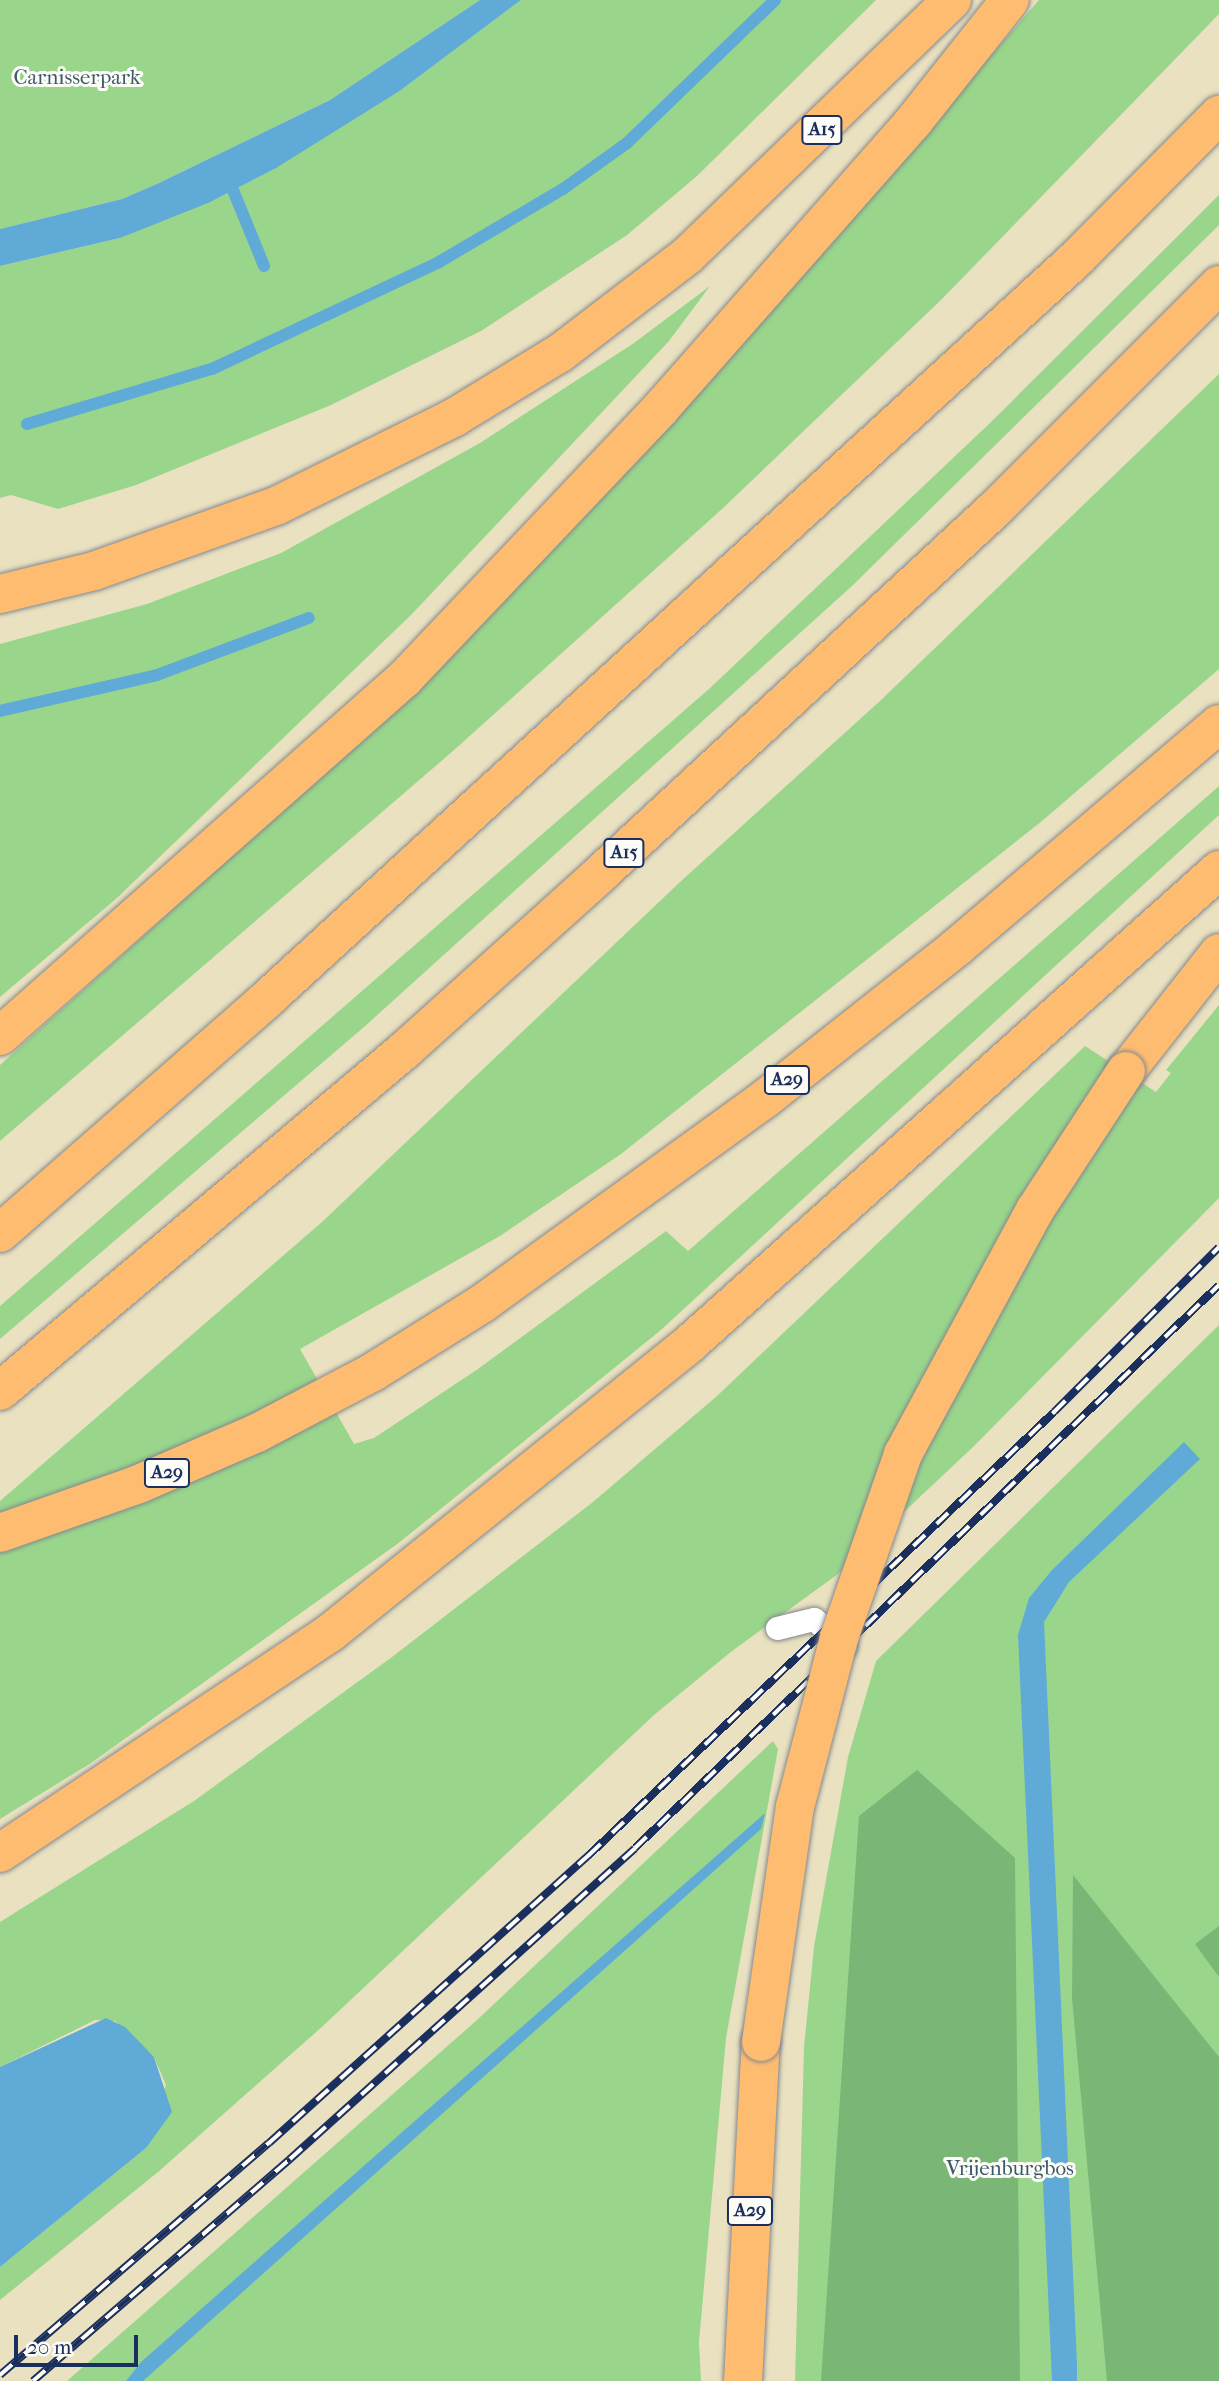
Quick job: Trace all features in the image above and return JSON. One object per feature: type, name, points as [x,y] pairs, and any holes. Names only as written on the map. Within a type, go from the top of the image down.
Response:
[{"type":"highway","name":"A15","points":[[0,594],[94,571],[278,505],[456,417],[560,353],[688,256],[952,0]]},
{"type":"highway","points":[[0,1036],[405,678],[661,408],[914,121],[1010,0]]},
{"type":"highway","points":[[0,1233],[267,999],[1077,258],[1219,115]]},
{"type":"highway","name":"A15","points":[[0,1391],[406,1049],[599,875],[995,509],[1219,285]]},
{"type":"highway","name":"A29","points":[[0,1534],[156,1477],[327,1398],[514,1283],[697,1150],[957,947],[1219,724]]},
{"type":"highway","points":[[0,1853],[330,1633],[687,1346],[1219,870]]},
{"type":"highway","name":"A29","points":[[743,2381],[761,2042],[795,1807],[839,1638],[903,1454],[990,1290],[1035,1210],[1126,1071],[1219,953]]},
{"type":"lane","points":[[777,1628],[814,1619],[847,1648]]},
{"type":"green space","name":"Carnisserpark","points":[[0,0],[480,0],[330,100],[159,183],[122,199],[0,229]]},
{"type":"green space","points":[[521,0],[876,0],[697,176],[627,235],[481,331],[331,405],[136,485],[58,509],[11,495],[0,498],[0,266],[120,238],[401,90]]},
{"type":"green space","points":[[1039,0],[1219,0],[1219,14],[942,299],[722,509],[453,751],[0,1141],[0,1065],[368,734],[880,184]]},
{"type":"green space","points":[[1219,195],[1219,225],[852,586],[364,1027],[0,1339],[0,1306],[709,689],[989,424]]},
{"type":"green space","points":[[710,286],[669,341],[412,614],[117,898],[0,997],[0,644],[147,604],[281,553],[480,443],[634,343]]},
{"type":"green space","points":[[1219,374],[1219,669],[1042,821],[621,1154],[500,1236],[300,1349],[354,1444],[374,1438],[478,1369],[666,1231],[688,1251],[1219,786],[1219,815],[661,1330],[400,1542],[91,1763],[0,1819],[0,1501],[322,1222],[680,882],[880,701]]},
{"type":"green space","points":[[1219,1005],[1219,1198],[974,1446],[838,1574],[732,1651],[654,1715],[324,2025],[158,2172],[0,2300],[0,2267],[146,2148],[166,2085],[154,2057],[115,2021],[95,2020],[0,2067],[0,1922],[194,1801],[392,1657],[593,1502],[717,1396],[1085,1046],[1156,1092],[1171,1073],[1166,1070]]},
{"type":"green space","name":"Vrijenburgbos","points":[[1219,1325],[1219,2381],[795,2381],[804,2047],[814,1947],[848,1757],[876,1661]]},
{"type":"green space","points":[[773,1741],[778,1749],[726,2038],[699,2342],[701,2381],[67,2381],[477,2020]]},
{"type":"green space","points":[[917,1770],[1015,1858],[1020,2381],[821,2381],[859,1816]]},
{"type":"green space","points":[[1073,1875],[1219,2057],[1219,2381],[1107,2381],[1072,1998]]},
{"type":"green space","points":[[1219,1926],[1219,1977],[1195,1944]]},
{"type":"water","points":[[480,0],[521,0],[401,90],[276,168],[208,203],[120,238],[0,266],[0,229],[122,199],[159,183],[330,100]]},
{"type":"water","points":[[1184,1442],[1200,1459],[1069,1582],[1044,1622],[1077,2364],[1077,2381],[1052,2381],[1018,1635],[1029,1598],[1052,1570]]},
{"type":"water","points":[[765,1813],[761,1829],[143,2381],[126,2381],[141,2362]]},
{"type":"water","points":[[106,2018],[125,2027],[154,2057],[172,2112],[146,2148],[0,2267],[0,2067]]},
{"type":"waterway","points":[[27,424],[212,369],[439,262],[563,189],[627,143],[775,0]]},
{"type":"waterway","points":[[233,190],[264,266]]},
{"type":"waterway","points":[[0,711],[157,675],[309,618]]},
{"type":"railway","points":[[0,2375],[269,2143],[589,1855],[1054,1412],[1219,1247]]},
{"type":"railway","points":[[33,2381],[290,2159],[635,1848],[1219,1285]]}]
